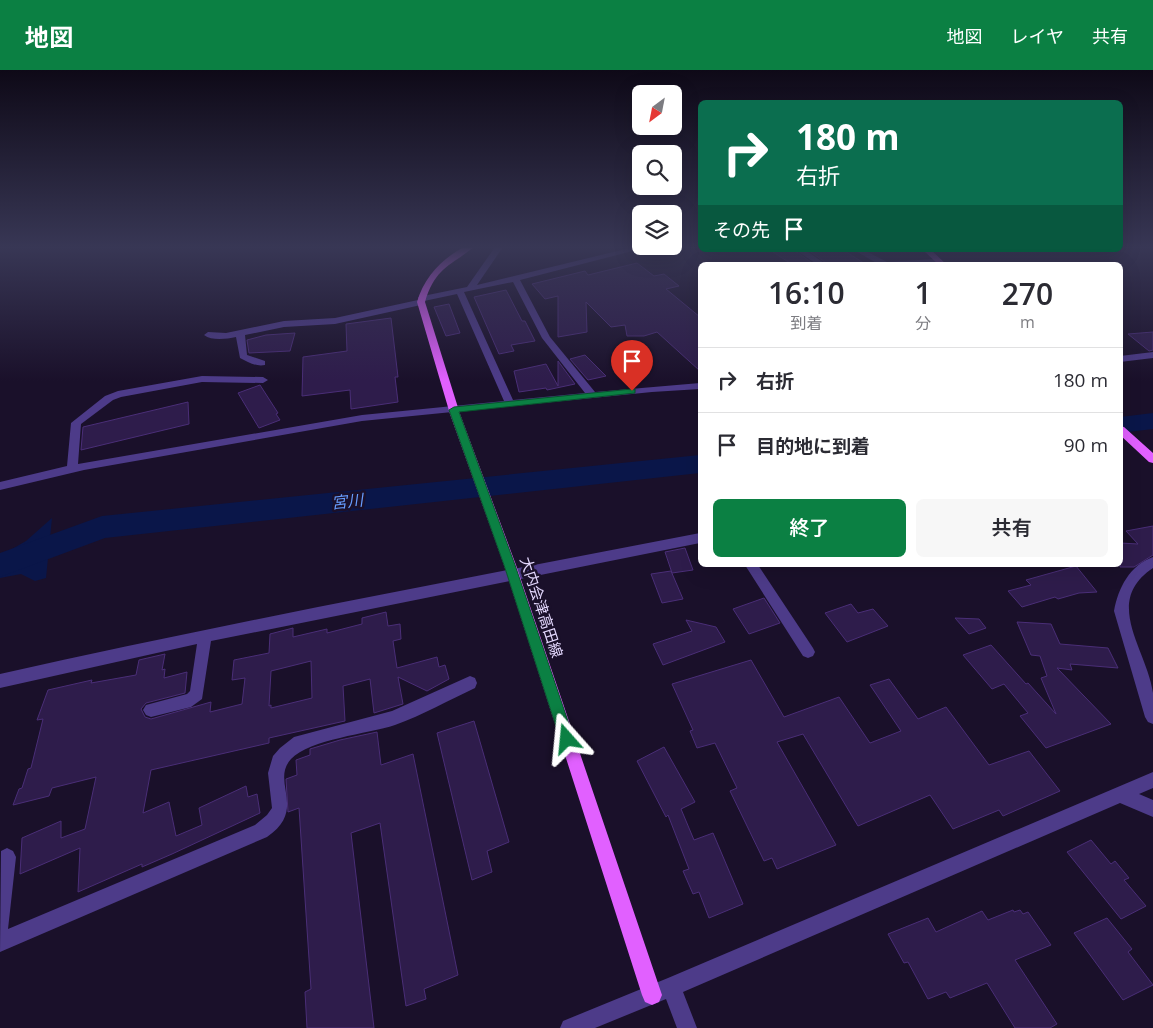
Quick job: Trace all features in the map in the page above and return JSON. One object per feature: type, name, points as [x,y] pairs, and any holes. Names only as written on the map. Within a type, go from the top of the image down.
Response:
[{"type":"main road","points":[[421,300],[425,292]]},
{"type":"main road","name":"大内会津高田線","points":[[421,300],[454,412],[511,569],[652,995]]},
{"type":"main road","points":[[1123,432],[1153,459]]},
{"type":"street","points":[[208,335],[226,336],[313,320],[335,321],[461,292]]},
{"type":"street","points":[[464,292],[510,404]]},
{"type":"street","points":[[522,292],[546,338],[593,396]]},
{"type":"street","points":[[240,333],[243,356],[252,361],[262,363]]},
{"type":"street","points":[[1123,359],[1153,355]]},
{"type":"street","points":[[72,469],[74,427],[76,423],[108,398],[118,394],[202,379],[263,380]]},
{"type":"street","points":[[0,486],[72,469],[362,418],[454,412],[510,404],[698,386]]},
{"type":"street","points":[[0,681],[511,569],[698,538]]},
{"type":"street","points":[[1153,562],[1142,568],[1130,582],[1123,596],[1121,611],[1153,717]]},
{"type":"street","points":[[752,567],[808,652]]},
{"type":"street","points":[[151,710],[191,700],[197,694],[205,636]]},
{"type":"street","points":[[0,942],[270,825],[279,813],[280,808],[276,773],[279,762],[286,752],[300,742],[394,718],[470,683]]},
{"type":"street","points":[[570,1028],[671,987],[1153,780]]},
{"type":"street","points":[[1122,794],[1153,809]]},
{"type":"street","points":[[0,925],[7,857]]},
{"type":"street","points":[[671,987],[687,1028]]},
{"type":"shaded area","points":[[52,518],[46,578],[35,581],[21,574],[0,578],[0,556],[26,541]]},
{"type":"building","points":[[507,292],[535,341],[511,345],[514,351],[499,354],[474,297]]},
{"type":"building","points":[[539,292],[669,292],[698,315],[698,369],[657,332],[644,336],[627,336],[625,325],[611,327],[586,302],[587,332],[558,337],[558,296],[545,299]]},
{"type":"building","points":[[449,304],[460,333],[446,336],[434,307]]},
{"type":"building","points":[[391,318],[398,377],[395,377],[398,402],[351,409],[350,390],[302,396],[303,357],[347,351],[346,324]]},
{"type":"building","points":[[1153,332],[1153,350],[1149,351],[1128,334]]},
{"type":"building","points":[[295,333],[290,351],[249,353],[247,340],[266,335]]},
{"type":"building","points":[[585,355],[606,376],[588,380],[570,359]]},
{"type":"building","points":[[558,361],[575,384],[547,390],[546,388],[519,392],[514,371],[546,364],[558,386]]},
{"type":"building","points":[[260,385],[278,413],[276,414],[280,420],[259,428],[238,393]]},
{"type":"building","points":[[188,402],[189,424],[81,450],[83,427]]},
{"type":"building","points":[[1153,526],[1153,555],[1134,567],[1123,567],[1123,543],[1138,544],[1126,531]]},
{"type":"building","points":[[685,548],[693,570],[672,573],[665,552]]},
{"type":"building","points":[[1077,567],[1097,592],[1079,593],[1058,599],[1055,597],[1022,607],[1008,591],[1031,585],[1026,580]]},
{"type":"building","points":[[671,571],[683,599],[662,603],[651,574]]},
{"type":"building","points":[[764,598],[780,623],[749,634],[733,609]]},
{"type":"building","points":[[851,604],[858,613],[873,609],[888,626],[847,642],[825,613]]},
{"type":"building","points":[[386,612],[388,626],[400,624],[401,639],[393,641],[397,668],[437,657],[439,667],[445,665],[449,679],[427,691],[398,677],[403,704],[374,713],[370,679],[343,686],[345,721],[269,738],[269,743],[151,770],[143,813],[169,802],[176,836],[202,825],[199,808],[246,786],[248,797],[257,794],[260,813],[172,854],[142,867],[142,864],[78,892],[80,848],[20,874],[22,838],[61,821],[61,838],[85,829],[96,777],[52,788],[49,796],[13,805],[19,789],[22,788],[28,769],[31,768],[43,719],[37,720],[48,690],[92,680],[91,683],[136,675],[139,660],[165,654],[162,670],[165,669],[164,678],[187,672],[185,693],[146,703],[141,709],[145,717],[151,719],[211,702],[210,712],[242,704],[245,678],[232,680],[234,660],[269,653],[270,634],[293,628],[293,637],[327,629],[327,633],[362,624],[362,618]],"holes":[[[311,661],[312,698],[271,708],[271,705],[269,706],[271,671]]]},
{"type":"building","points":[[955,618],[979,619],[986,628],[969,634]]},
{"type":"building","points":[[686,620],[716,627],[725,642],[663,665],[653,644],[692,631]]},
{"type":"building","points":[[1017,622],[1051,624],[1060,644],[1108,648],[1118,668],[1070,664],[1072,670],[1057,668],[1111,724],[1046,748],[1020,716],[1028,713],[1004,684],[992,689],[963,655],[991,645],[1056,714],[1041,678],[1047,676],[1040,656],[1031,655]]},
{"type":"building","points":[[751,660],[784,717],[839,697],[870,743],[901,731],[870,685],[889,679],[918,719],[946,707],[989,765],[1029,751],[1060,791],[1003,816],[999,810],[953,829],[930,795],[858,826],[803,734],[777,742],[836,845],[777,869],[772,858],[764,861],[730,791],[737,788],[715,743],[697,748],[690,731],[693,730],[672,684]]},
{"type":"building","points":[[474,721],[509,842],[487,851],[492,872],[472,880],[437,733]]},
{"type":"building","points":[[377,732],[381,765],[413,754],[458,975],[424,989],[426,999],[406,1006],[380,823],[351,833],[374,1028],[307,1028],[305,992],[311,989],[299,808],[288,812],[286,779],[297,775],[296,760],[310,755],[310,749]]},
{"type":"building","points":[[664,747],[695,802],[681,809],[694,840],[713,833],[743,904],[709,918],[699,892],[693,894],[683,871],[689,869],[668,815],[666,817],[637,761]]},
{"type":"building","points":[[1091,840],[1111,864],[1115,861],[1129,878],[1124,880],[1146,906],[1121,919],[1067,852]]},
{"type":"building","points":[[1013,910],[1014,912],[1020,910],[1023,914],[1028,912],[1051,945],[1015,960],[1057,1024],[1050,1028],[1015,1028],[987,983],[950,998],[946,992],[928,999],[908,962],[904,963],[888,934],[928,918],[936,932],[982,911],[988,920]]},
{"type":"building","points":[[1107,918],[1132,949],[1128,952],[1153,985],[1123,1000],[1074,933]]},
{"type":"waterway","name":"宮川","points":[[1123,425],[1153,421]]},
{"type":"waterway","name":"宮川","points":[[0,565],[102,527],[698,464]]},
{"type":"route","points":[[567,739],[510,565],[454,410],[632,391]]}]
